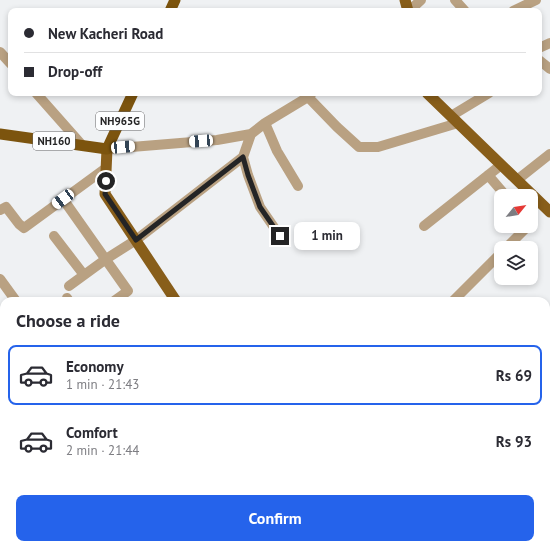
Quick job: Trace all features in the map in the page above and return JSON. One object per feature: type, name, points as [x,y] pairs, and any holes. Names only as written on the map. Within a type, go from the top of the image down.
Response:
[{"type":"highway","name":"NH965G","points":[[107,148],[132,96]]},
{"type":"highway","name":"NH160","points":[[0,134],[107,148]]},
{"type":"main road","points":[[430,96],[548,210]]},
{"type":"main road","name":"NH965G","points":[[107,148],[105,194],[173,297]]},
{"type":"street","points":[[412,8],[421,0]]},
{"type":"street","points":[[455,0],[462,8]]},
{"type":"street","points":[[519,8],[536,0]]},
{"type":"street","points":[[0,52],[8,61]]},
{"type":"street","points":[[542,62],[550,69]]},
{"type":"street","points":[[39,96],[82,145]]},
{"type":"street","points":[[107,148],[217,140],[251,134],[265,123],[308,96]]},
{"type":"street","points":[[311,96],[337,128],[359,147],[378,147],[454,120],[485,96]]},
{"type":"street","points":[[265,123],[277,151],[298,186]]},
{"type":"street","points":[[69,286],[106,259],[136,240],[243,157],[251,134]]},
{"type":"street","points":[[517,180],[550,154]]},
{"type":"street","points":[[243,157],[260,207],[280,236]]},
{"type":"street","points":[[424,226],[501,165]]},
{"type":"street","points":[[0,210],[6,207],[24,228],[106,168]]},
{"type":"street","points":[[488,175],[500,189]]},
{"type":"street","points":[[63,199],[128,291],[120,297]]},
{"type":"street","points":[[513,241],[521,233]]},
{"type":"street","points":[[54,236],[84,275]]},
{"type":"street","points":[[457,297],[494,260]]},
{"type":"street","points":[[0,279],[13,297]]},
{"type":"route","points":[[106,181],[105,194],[136,240],[243,157],[260,207],[280,236]]}]
